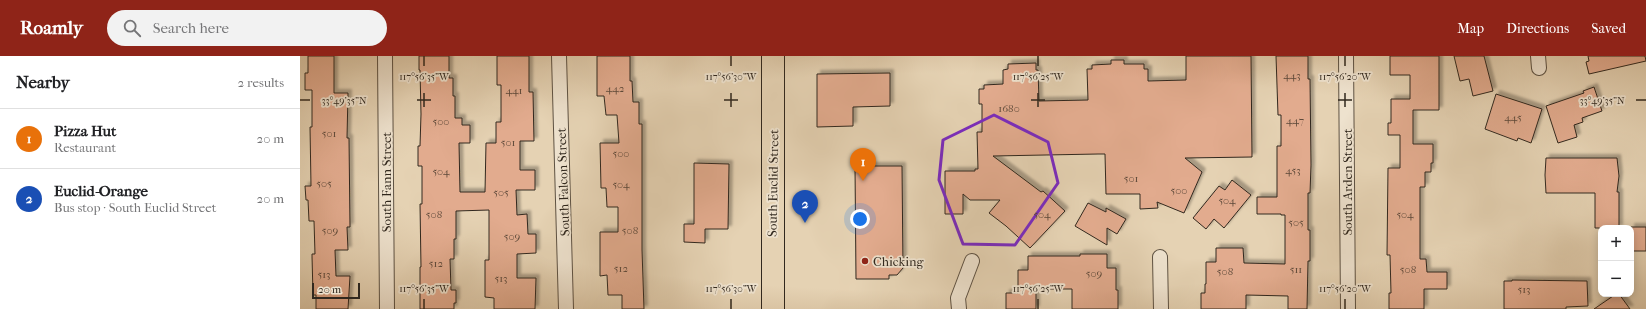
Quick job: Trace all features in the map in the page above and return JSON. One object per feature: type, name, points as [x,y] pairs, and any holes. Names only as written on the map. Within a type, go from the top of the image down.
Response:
[{"type":"main road","name":"South Euclid Street","points":[[773,56],[773,309]]},
{"type":"street","name":"South Fann Street","points":[[385,56],[387,309]]},
{"type":"street","name":"South Falcon Street","points":[[560,56],[566,309]]},
{"type":"street","name":"South Arden Street","points":[[1346,56],[1348,309]]},
{"type":"street","points":[[1160,257],[1161,309]]},
{"type":"street","points":[[959,309],[958,298],[972,260]]},
{"type":"highlighted area","points":[[994,115],[1048,142],[1058,183],[1015,245],[963,244],[939,180],[943,140]]},
{"type":"building","points":[[308,56],[334,56],[334,93],[348,93],[347,138],[349,138],[350,227],[347,227],[348,250],[335,250],[336,276],[350,276],[348,309],[316,309],[316,295],[313,295],[312,254],[315,254],[314,221],[309,221],[308,200],[306,200],[305,186],[311,186],[310,127],[312,127],[312,90],[305,90],[305,73],[308,73]]},
{"type":"building","points":[[419,56],[449,56],[449,78],[453,78],[453,96],[455,96],[455,118],[462,118],[462,125],[470,125],[470,143],[459,143],[460,192],[485,192],[486,143],[496,143],[496,122],[501,122],[501,85],[497,85],[497,56],[529,56],[529,92],[533,92],[534,141],[520,141],[520,170],[535,170],[535,190],[516,190],[517,215],[527,214],[528,234],[536,234],[536,253],[517,254],[517,278],[536,278],[535,309],[494,309],[494,298],[485,297],[485,260],[489,260],[489,210],[456,211],[454,259],[450,259],[451,290],[456,290],[456,303],[454,303],[454,309],[420,309],[420,204],[422,204],[422,166],[418,166],[421,114]]},
{"type":"building","points":[[597,56],[630,56],[630,81],[632,81],[633,102],[639,102],[639,124],[642,124],[642,250],[644,309],[622,309],[622,295],[608,295],[607,275],[600,276],[600,232],[618,232],[618,207],[607,207],[606,188],[601,188],[600,143],[619,143],[617,115],[606,115],[604,96],[597,96]]},
{"type":"building","points":[[1186,56],[1251,56],[1252,157],[1185,158],[1202,172],[1184,213],[1157,202],[1158,208],[1140,209],[1140,194],[1106,194],[1105,154],[1098,154],[993,156],[1041,192],[1043,191],[1065,211],[1030,248],[989,213],[1000,200],[970,200],[963,194],[963,214],[945,214],[945,171],[975,171],[975,169],[978,169],[977,132],[982,132],[982,104],[979,104],[979,89],[984,89],[984,85],[1003,84],[1003,70],[1008,69],[1008,64],[1036,63],[1036,70],[1038,70],[1039,101],[1088,100],[1087,69],[1092,69],[1092,65],[1111,64],[1111,60],[1124,60],[1124,64],[1144,64],[1144,69],[1148,69],[1148,81],[1186,80]]},
{"type":"building","points":[[1276,56],[1308,56],[1308,79],[1310,79],[1311,165],[1310,193],[1308,193],[1310,261],[1308,261],[1307,309],[1288,309],[1288,296],[1246,295],[1246,309],[1201,309],[1201,293],[1205,293],[1206,284],[1206,262],[1216,262],[1216,248],[1243,248],[1244,263],[1285,264],[1285,215],[1257,214],[1257,197],[1277,197],[1277,146],[1281,146],[1281,115],[1278,115]]},
{"type":"building","points":[[1390,56],[1439,56],[1439,110],[1413,110],[1413,144],[1433,144],[1433,163],[1431,163],[1431,172],[1425,172],[1425,187],[1420,187],[1420,259],[1426,259],[1427,272],[1447,272],[1447,289],[1424,289],[1424,309],[1389,309],[1389,293],[1391,293],[1390,255],[1387,255],[1388,168],[1400,168],[1400,135],[1388,135],[1388,123],[1391,123],[1391,99],[1410,99],[1410,75],[1390,75]]},
{"type":"building","points":[[1454,56],[1484,56],[1493,91],[1473,96],[1469,79],[1460,81]]},
{"type":"building","points":[[1588,56],[1645,56],[1646,61],[1589,74],[1586,62],[1589,61]]},
{"type":"building","points":[[890,73],[890,106],[853,107],[853,126],[817,127],[817,74]]},
{"type":"building","points":[[1594,87],[1602,111],[1582,118],[1583,122],[1574,125],[1577,137],[1558,143],[1546,106],[1584,93],[1583,91]]},
{"type":"building","points":[[1496,94],[1542,109],[1531,143],[1518,138],[1517,141],[1485,129]]},
{"type":"building","points":[[1546,158],[1617,158],[1619,176],[1617,192],[1619,192],[1619,225],[1598,225],[1598,228],[1595,228],[1595,193],[1546,193]]},
{"type":"building","points":[[694,163],[729,164],[728,229],[705,229],[705,243],[684,242],[684,224],[694,224]]},
{"type":"building","points":[[855,166],[902,166],[903,268],[897,275],[889,275],[889,279],[856,279]]},
{"type":"building","points":[[1232,180],[1251,195],[1224,228],[1214,219],[1206,229],[1193,218],[1219,186],[1225,190]]},
{"type":"building","points":[[1088,203],[1106,212],[1106,208],[1126,219],[1117,234],[1107,228],[1107,245],[1075,226]]},
{"type":"building","points":[[1634,227],[1646,227],[1646,251],[1634,251]]},
{"type":"building","points":[[1080,254],[1107,254],[1107,268],[1116,268],[1118,309],[1072,309],[1072,289],[1036,289],[1036,309],[1006,309],[1006,293],[1018,293],[1018,270],[1028,270],[1028,256],[1080,256]]},
{"type":"building","points":[[1504,281],[1587,281],[1588,306],[1566,307],[1566,309],[1504,309]]},
{"type":"building","points":[[1612,297],[1621,297],[1630,309],[1594,309]]},
{"type":"place","name":"Pizza Hut","points":[[863,181]]},
{"type":"place","name":"Euclid-Orange","points":[[805,223]]},
{"type":"place","name":"Chicking","points":[[865,261]]}]
